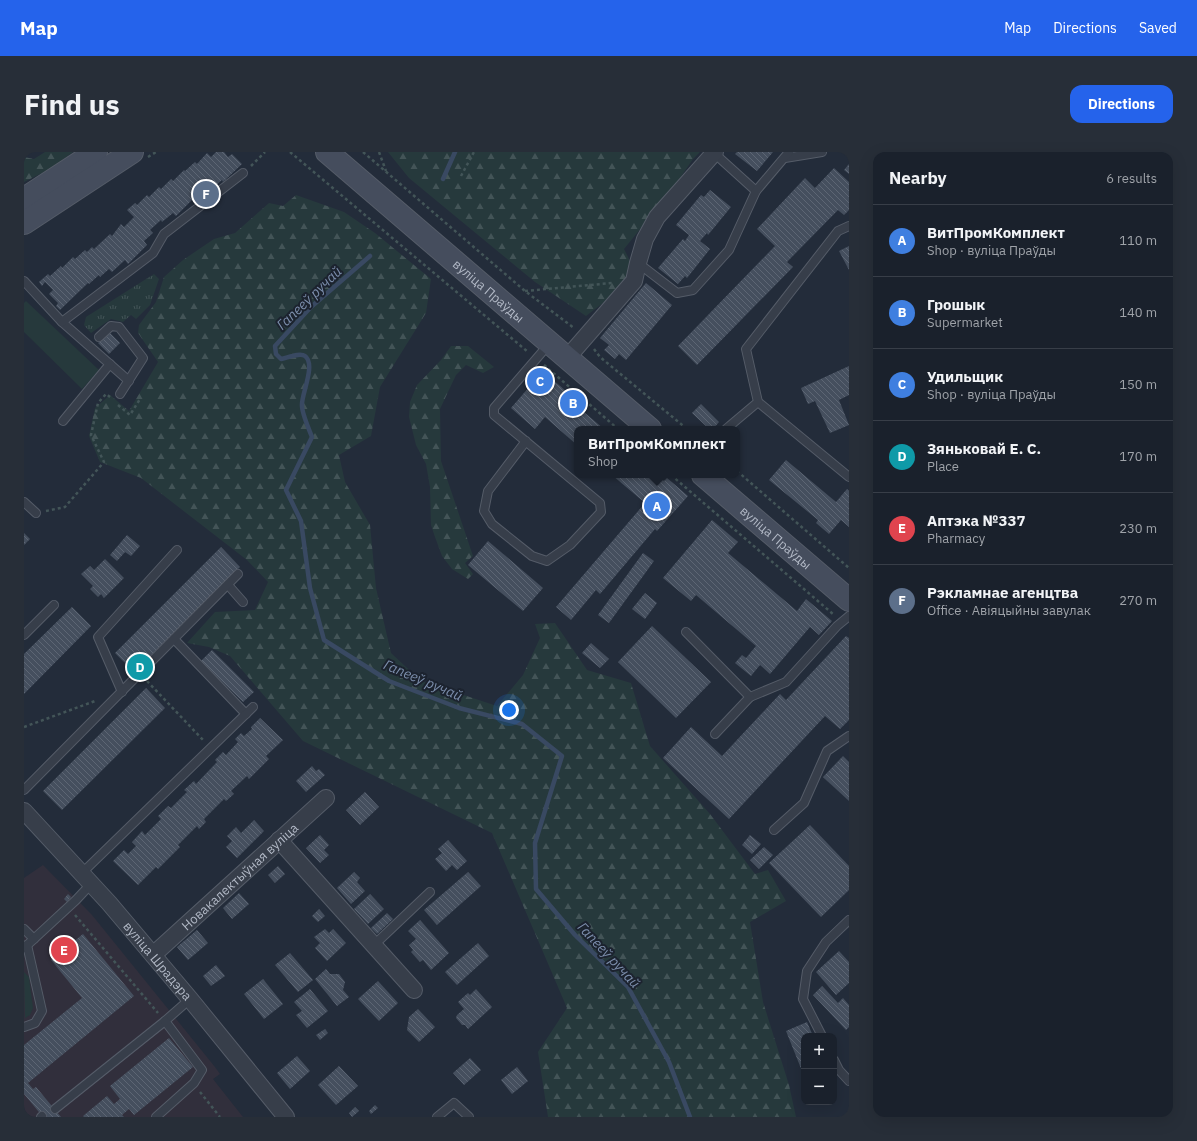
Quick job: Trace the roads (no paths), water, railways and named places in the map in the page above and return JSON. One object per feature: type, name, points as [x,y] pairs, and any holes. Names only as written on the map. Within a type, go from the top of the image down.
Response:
[{"type":"main road","points":[[24,199],[96,152]]},
{"type":"main road","points":[[24,223],[132,152]]},
{"type":"main road","name":"вуліца Праўды","points":[[327,152],[568,357],[647,426]]},
{"type":"main road","name":"вуліца Праўды","points":[[707,478],[849,600]]},
{"type":"street","points":[[568,357],[634,281],[645,239],[657,217],[714,152]]},
{"type":"street","name":"Новакалектыўная вуліца","points":[[153,955],[326,798]]},
{"type":"street","name":"вуліца Шрадэра","points":[[24,811],[87,878],[153,955],[286,1117]]},
{"type":"street","points":[[279,840],[414,990]]},
{"type":"lane","points":[[714,152],[756,191]]},
{"type":"lane","points":[[638,263],[677,293],[693,290],[729,250],[756,191],[787,155],[822,152]]},
{"type":"lane","points":[[62,322],[153,253],[164,234],[246,171]]},
{"type":"lane","points":[[849,226],[838,231],[746,349],[758,402],[849,477]]},
{"type":"lane","points":[[24,281],[62,322],[129,381]]},
{"type":"lane","points":[[99,337],[111,326],[119,327],[143,358],[120,394]]},
{"type":"lane","points":[[526,441],[488,491],[484,511],[492,524],[532,556],[547,561],[570,545],[601,512],[600,503],[526,441],[494,415],[494,408],[550,342]]},
{"type":"lane","points":[[63,421],[110,364]]},
{"type":"lane","points":[[730,426],[758,402]]},
{"type":"lane","points":[[24,502],[36,513]]},
{"type":"lane","points":[[122,692],[98,637],[177,550]]},
{"type":"lane","points":[[24,790],[238,574]]},
{"type":"lane","points":[[228,585],[243,602]]},
{"type":"lane","points":[[24,635],[54,606]]},
{"type":"lane","points":[[715,734],[750,697],[786,682],[837,626],[849,616]]},
{"type":"lane","points":[[686,632],[750,697]]},
{"type":"lane","points":[[174,639],[246,714]]},
{"type":"lane","points":[[24,1028],[35,1023],[42,1011],[25,946],[68,907],[87,878],[210,748],[253,707]]},
{"type":"lane","points":[[774,830],[804,803],[827,751],[849,736]]},
{"type":"lane","points":[[374,945],[430,892]]},
{"type":"lane","points":[[821,1033],[804,999],[807,971],[826,942],[849,920]]},
{"type":"lane","points":[[24,929],[34,939]]},
{"type":"lane","points":[[55,1109],[165,1022],[190,999]]},
{"type":"lane","points":[[156,1117],[194,1083],[202,1070],[165,1022]]},
{"type":"lane","points":[[837,1066],[849,1081]]},
{"type":"lane","points":[[437,1117],[454,1103],[469,1117]]},
{"type":"waterway","name":"Гапееў ручай","points":[[443,179],[455,152]]},
{"type":"waterway","name":"Гапееў ручай","points":[[370,256],[311,307],[275,346],[276,354],[281,359],[303,355],[308,360],[309,365],[308,379],[302,407],[312,437],[286,490],[301,521],[310,588],[324,640],[389,681],[459,708],[522,724],[562,756],[535,843],[536,889],[575,935],[628,987],[669,1062],[690,1117]]},
{"type":"place","name":"Рэкламнае агенцтва","points":[[206,194]]},
{"type":"place","name":"Удильщик","points":[[540,381]]},
{"type":"place","name":"Грошык","points":[[573,403]]},
{"type":"place","name":"ВитПромКомплект","points":[[657,506]]},
{"type":"place","name":"Зяньковай Е. С.","points":[[140,667]]},
{"type":"place","name":"Аптэка №337","points":[[64,950]]}]
